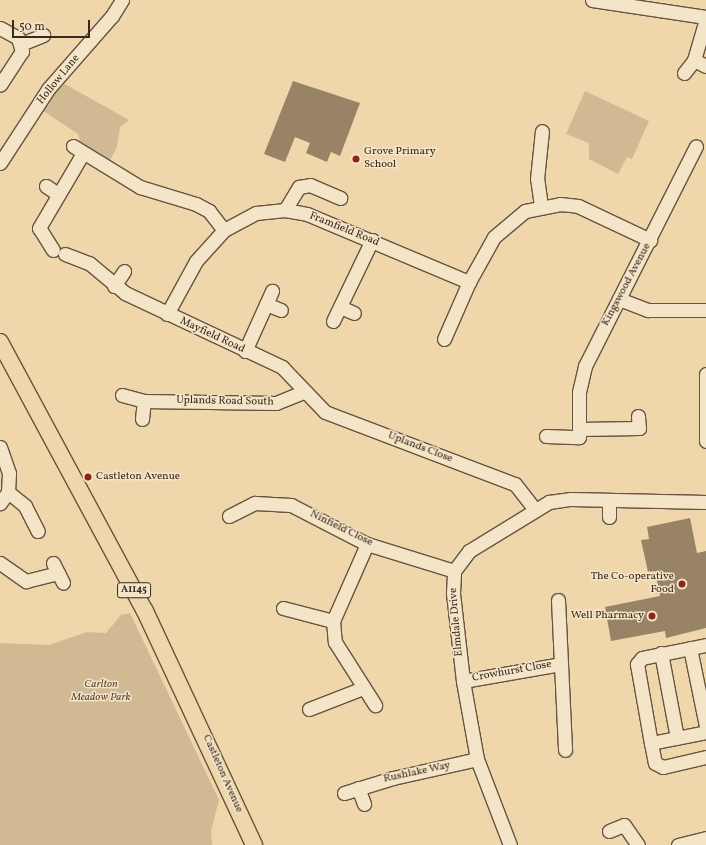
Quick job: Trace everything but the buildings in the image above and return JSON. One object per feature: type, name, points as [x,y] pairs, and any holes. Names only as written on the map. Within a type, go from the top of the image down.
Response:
[{"type":"main road","name":"Castleton Avenue","points":[[0,342],[145,611],[254,845]]},
{"type":"street","name":"Hollow Lane","points":[[0,163],[48,89],[112,16],[122,0]]},
{"type":"street","points":[[592,0],[706,18],[700,63],[684,73]]},
{"type":"street","points":[[0,28],[13,33],[22,44],[20,56],[0,84]]},
{"type":"street","points":[[22,44],[43,34]]},
{"type":"street","points":[[541,206],[537,179],[542,131]]},
{"type":"street","name":"Kingswood Avenue","points":[[579,429],[579,392],[585,366],[650,240],[696,146]]},
{"type":"street","points":[[46,186],[56,197],[78,150],[140,187],[196,204],[209,211],[224,230]]},
{"type":"street","points":[[285,210],[299,187],[310,185],[340,198]]},
{"type":"street","name":"Mayfield Road","points":[[56,197],[39,228],[59,252],[89,263],[110,282],[167,314],[282,368],[303,392]]},
{"type":"street","points":[[444,339],[460,305],[468,282],[494,236],[510,221],[541,206],[578,206],[650,240]]},
{"type":"street","name":"Framfield Road","points":[[167,314],[196,261],[224,230],[244,216],[285,210],[324,220],[468,282]]},
{"type":"street","points":[[333,321],[372,240]]},
{"type":"street","points":[[110,282],[124,272]]},
{"type":"street","points":[[245,351],[272,291]]},
{"type":"street","points":[[619,299],[648,310],[706,310]]},
{"type":"street","points":[[266,304],[281,310]]},
{"type":"street","points":[[340,307],[354,313]]},
{"type":"street","points":[[706,382],[706,441]]},
{"type":"street","name":"Uplands Road South","points":[[122,395],[144,401],[276,403],[303,392]]},
{"type":"street","name":"Uplands Close","points":[[303,392],[325,412],[515,484],[534,508]]},
{"type":"street","points":[[142,419],[144,401]]},
{"type":"street","points":[[546,436],[579,436],[579,429],[639,428],[638,416]]},
{"type":"street","points":[[0,447],[7,463],[8,492],[0,504]]},
{"type":"street","points":[[8,492],[25,506],[38,531]]},
{"type":"street","points":[[454,571],[468,551],[534,508],[571,499],[706,502]]},
{"type":"street","points":[[609,500],[609,517]]},
{"type":"street","name":"Ninfield Close","points":[[228,516],[255,503],[292,505],[367,544],[454,571]]},
{"type":"street","points":[[367,544],[332,621],[335,642],[375,705]]},
{"type":"street","points":[[0,563],[26,581],[58,573]]},
{"type":"street","name":"Elmdale Drive","points":[[454,571],[453,593],[463,681],[477,759],[510,845]]},
{"type":"street","name":"Crowhurst Close","points":[[558,600],[564,750]]},
{"type":"street","points":[[283,608],[332,621]]},
{"type":"street","points":[[706,645],[642,658],[637,664],[655,763],[663,767],[706,757]]},
{"type":"street","points":[[690,648],[706,726]]},
{"type":"street","points":[[661,653],[677,738]]},
{"type":"street","name":"Crowhurst Close","points":[[463,681],[561,664]]},
{"type":"street","points":[[309,709],[363,688]]},
{"type":"street","points":[[651,743],[706,732]]},
{"type":"street","name":"Rushlake Way","points":[[344,793],[358,788],[477,759]]},
{"type":"street","points":[[358,788],[364,804]]},
{"type":"street","points":[[609,831],[624,825],[638,845]]},
{"type":"street","points":[[678,845],[706,838]]},
{"type":"green space","points":[[61,82],[129,120],[120,127],[117,147],[110,160],[81,144],[78,134],[42,110]]},
{"type":"green space","points":[[585,91],[649,121],[632,159],[627,157],[618,174],[589,159],[589,143],[566,134]]},
{"type":"green space","name":"Carlton Meadow Park","points":[[130,613],[219,800],[211,831],[212,845],[0,845],[0,643],[49,645],[87,632],[106,633],[121,615]]},
{"type":"place","name":"Grove Primary School","points":[[356,159]]},
{"type":"place","name":"Castleton Avenue","points":[[88,477]]},
{"type":"place","name":"The Co-operative Food","points":[[682,584]]},
{"type":"place","name":"Well Pharmacy","points":[[652,616]]}]
